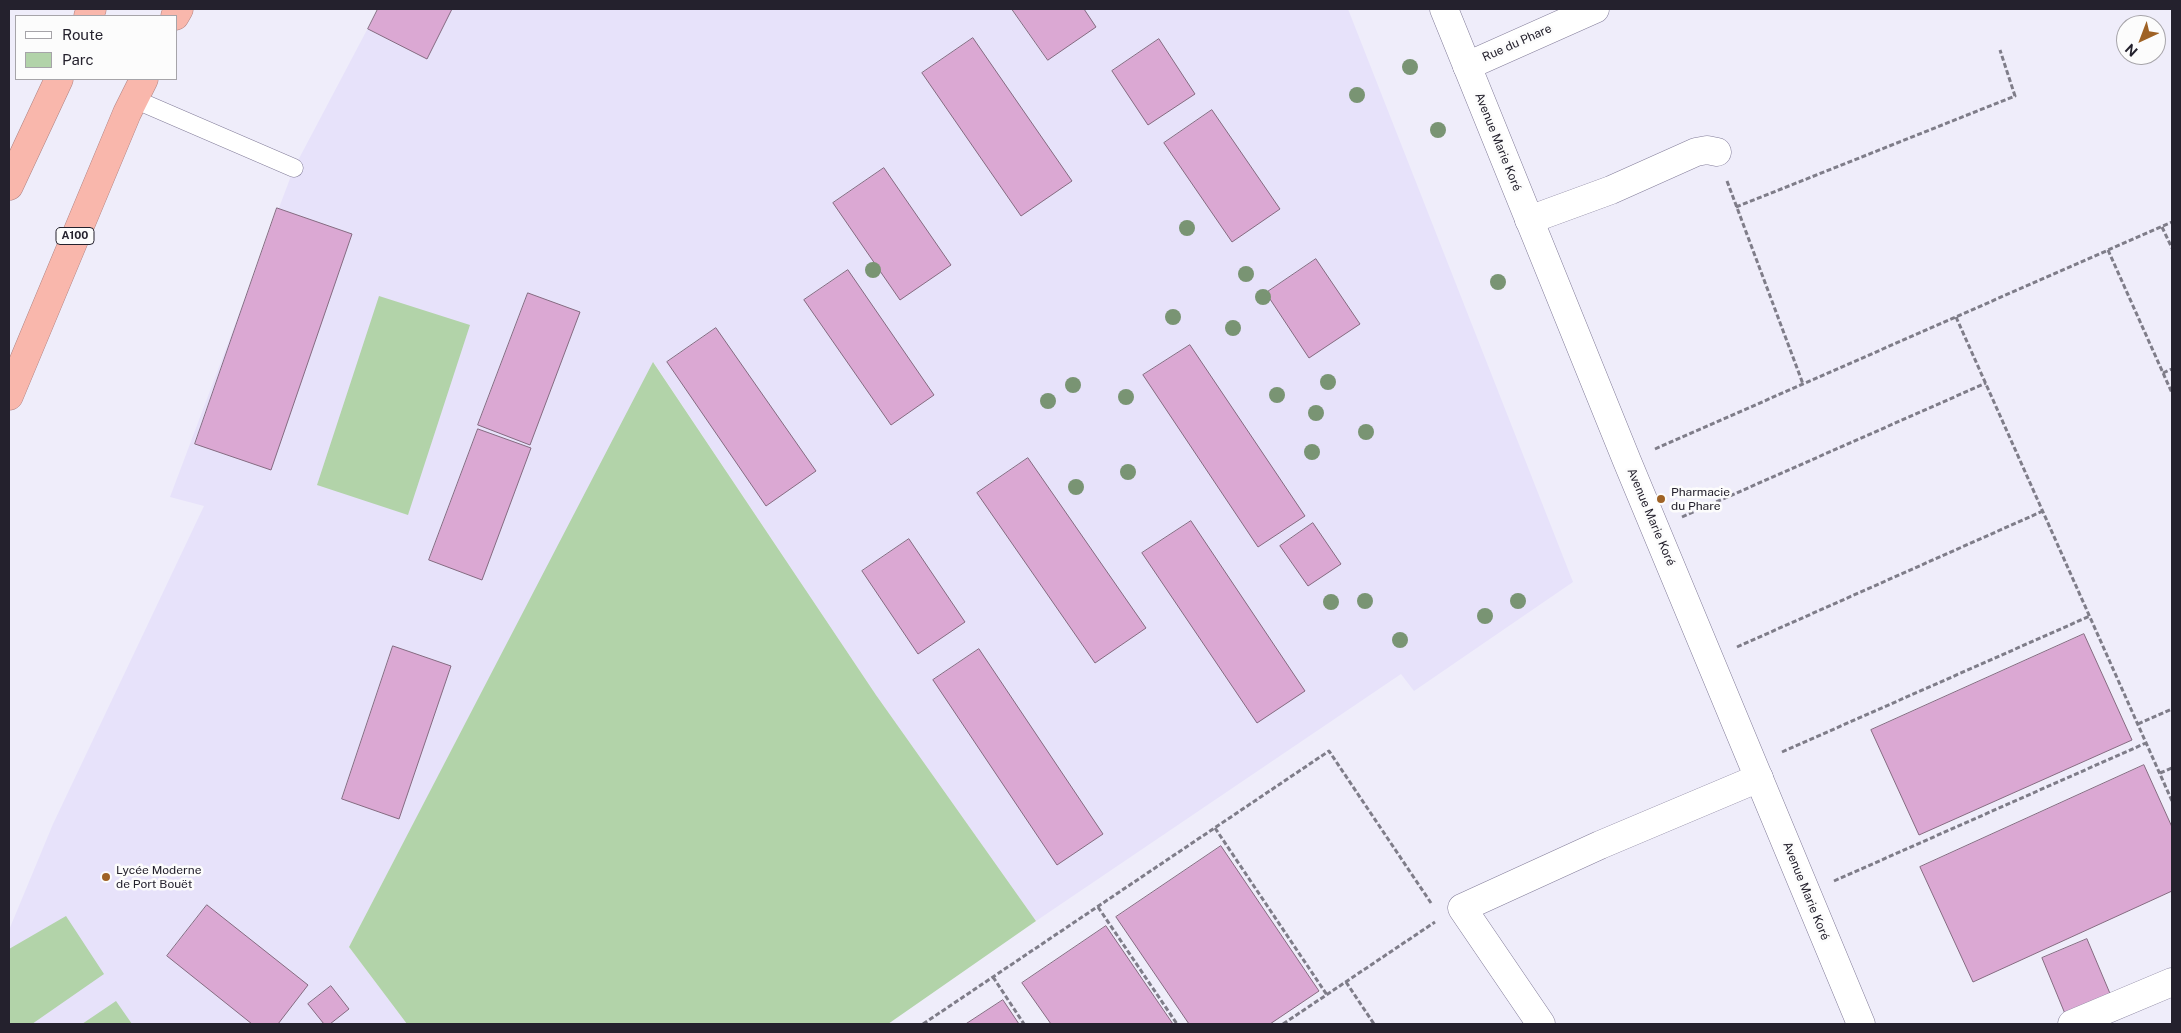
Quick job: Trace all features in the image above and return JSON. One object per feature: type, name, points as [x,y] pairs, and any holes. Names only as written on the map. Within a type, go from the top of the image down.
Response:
[{"type":"highway","points":[[9,186],[59,80]]},
{"type":"highway","name":"A100","points":[[9,396],[139,89]]},
{"type":"main road","name":"Avenue Marie Koré","points":[[1444,9],[1627,461],[1861,1024]]},
{"type":"main road","name":"Rue du Phare","points":[[1468,66],[1595,9]]},
{"type":"main road","points":[[1529,220],[1611,190],[1696,152],[1707,150],[1717,152]]},
{"type":"main road","points":[[1541,1024],[1462,908],[1756,771]]},
{"type":"main road","points":[[2072,1024],[2172,982]]},
{"type":"lane","points":[[139,89],[294,168]]},
{"type":"path","points":[[1736,207],[2015,96],[2000,50]]},
{"type":"path","points":[[1717,152],[1803,384]]},
{"type":"path","points":[[1627,461],[2172,222]]},
{"type":"path","points":[[2162,226],[2172,248]]},
{"type":"path","points":[[2108,250],[2172,392]]},
{"type":"path","points":[[1956,317],[2172,801]]},
{"type":"path","points":[[2163,373],[2172,369]]},
{"type":"path","points":[[1656,529],[1986,383]]},
{"type":"path","points":[[1709,659],[2043,512]]},
{"type":"path","points":[[1756,771],[2090,616]]},
{"type":"path","points":[[2138,724],[2172,709]]},
{"type":"path","points":[[1806,892],[2146,742]]},
{"type":"path","points":[[923,1024],[1329,751],[1436,910]]},
{"type":"path","points":[[2160,773],[2172,768]]},
{"type":"path","points":[[1214,828],[1327,995]]},
{"type":"path","points":[[1098,907],[1177,1024]]},
{"type":"path","points":[[1283,1024],[1442,918]]},
{"type":"path","points":[[993,977],[1024,1024]]},
{"type":"path","points":[[1346,982],[1374,1024]]},
{"type":"shaded area","points":[[378,9],[1348,9],[1573,582],[1414,691],[1401,674],[1036,921],[876,695],[654,363],[349,947],[407,1024],[9,1024],[9,930],[53,824],[204,506],[170,497],[294,168]]},
{"type":"green space","points":[[379,296],[470,325],[408,515],[317,485]]},
{"type":"green space","points":[[653,362],[876,695],[1036,921],[888,1024],[407,1024],[349,947]]},
{"type":"green space","points":[[66,916],[104,974],[32,1024],[9,1024],[9,949]]},
{"type":"green space","points":[[116,1001],[132,1024],[82,1024]]},
{"type":"building","points":[[378,9],[452,9],[427,59],[368,29]]},
{"type":"building","points":[[1012,9],[1084,9],[1096,27],[1048,60]]},
{"type":"building","points":[[973,38],[1072,181],[1021,216],[922,73]]},
{"type":"building","points":[[1159,39],[1195,94],[1148,125],[1112,71]]},
{"type":"building","points":[[1212,110],[1280,209],[1232,242],[1164,143]]},
{"type":"building","points":[[884,168],[951,265],[900,300],[833,203]]},
{"type":"building","points":[[277,208],[352,234],[271,470],[195,444]]},
{"type":"building","points":[[1316,259],[1360,324],[1309,358],[1266,293]]},
{"type":"building","points":[[848,270],[934,395],[891,425],[804,300]]},
{"type":"building","points":[[528,293],[580,312],[530,445],[478,425]]},
{"type":"building","points":[[716,328],[816,471],[766,506],[667,362]]},
{"type":"building","points":[[1190,345],[1305,516],[1258,547],[1143,375]]},
{"type":"building","points":[[478,429],[531,448],[482,580],[429,560]]},
{"type":"building","points":[[1028,458],[1146,628],[1095,663],[977,493]]},
{"type":"building","points":[[1191,521],[1305,691],[1257,723],[1142,553]]},
{"type":"building","points":[[1313,523],[1341,564],[1308,586],[1280,546]]},
{"type":"building","points":[[909,539],[965,622],[918,654],[862,571]]},
{"type":"building","points":[[2084,634],[2132,740],[1919,835],[1871,730]]},
{"type":"building","points":[[393,646],[451,666],[399,819],[342,799]]},
{"type":"building","points":[[979,649],[1103,834],[1057,865],[933,680]]},
{"type":"building","points":[[2144,765],[2172,827],[2172,891],[1973,982],[1920,867]]},
{"type":"building","points":[[1221,846],[1319,991],[1270,1024],[1189,1024],[1116,917]]},
{"type":"building","points":[[207,905],[308,985],[278,1024],[252,1024],[167,956]]},
{"type":"building","points":[[1106,926],[1173,1024],[1051,1024],[1022,983]]},
{"type":"building","points":[[2087,939],[2114,1003],[2068,1021],[2042,958]]},
{"type":"building","points":[[331,986],[349,1009],[330,1024],[324,1024],[308,1004]]},
{"type":"building","points":[[1003,1000],[1019,1024],[966,1024]]},
{"type":"place","name":"Pharmacie du Phare","points":[[1661,499]]},
{"type":"place","name":"Lycée Moderne de Port Bouët","points":[[106,877]]}]
